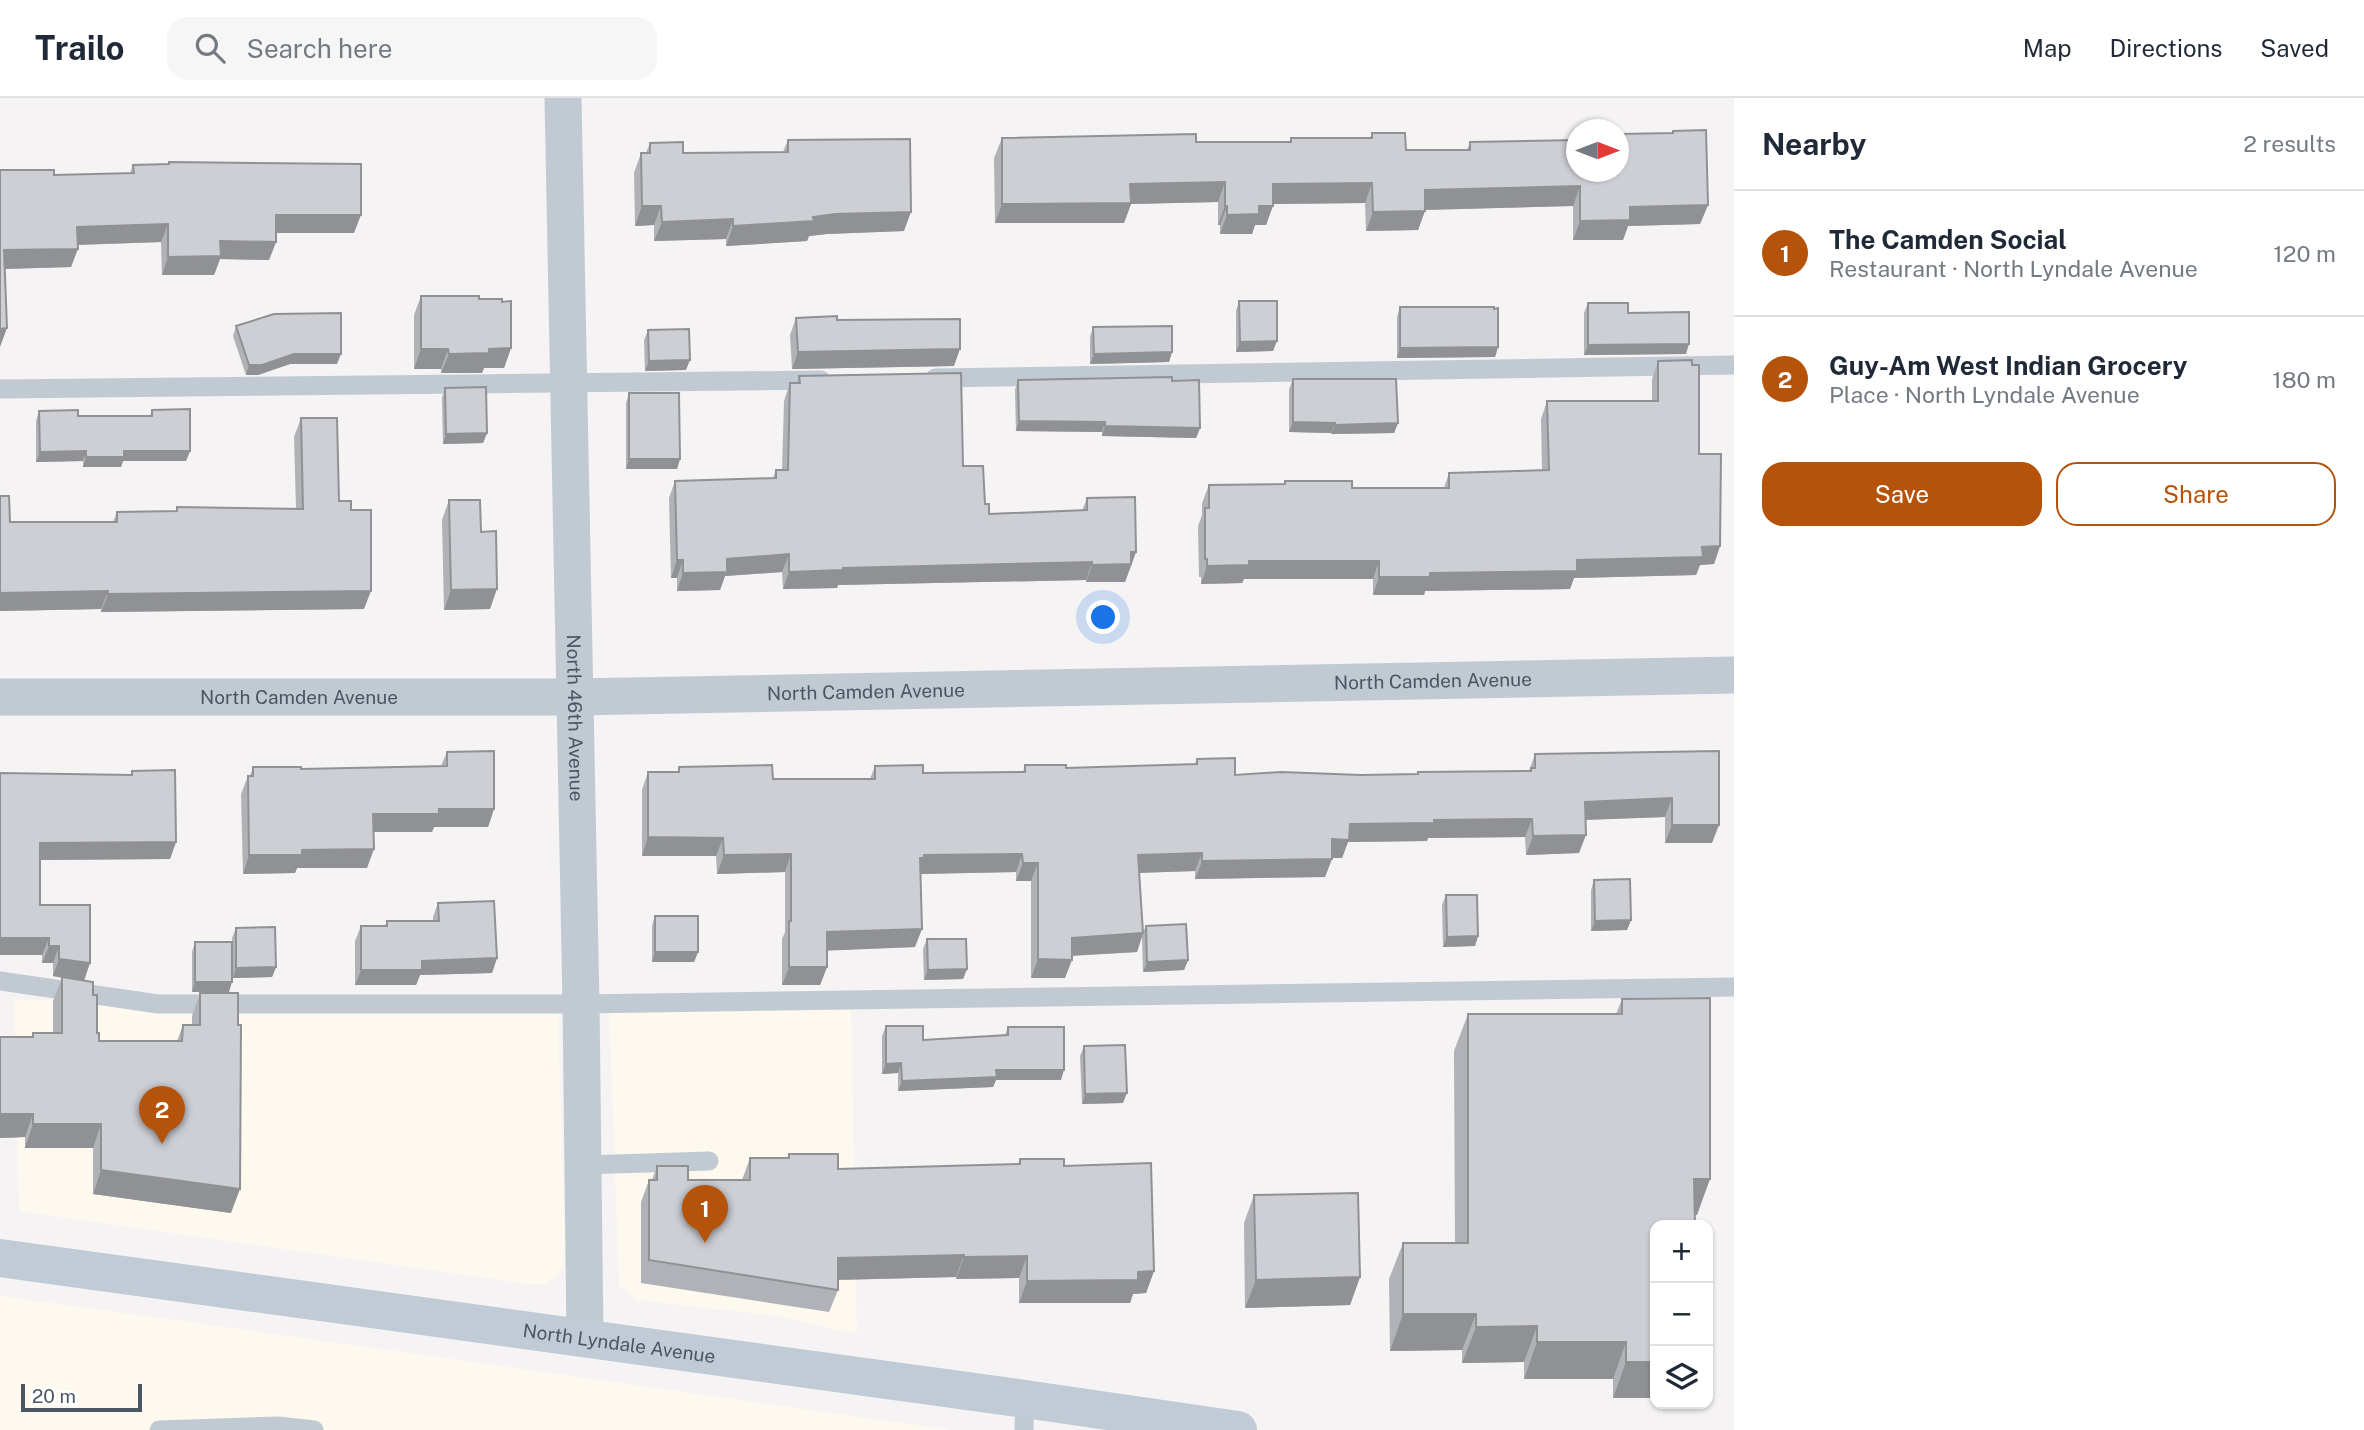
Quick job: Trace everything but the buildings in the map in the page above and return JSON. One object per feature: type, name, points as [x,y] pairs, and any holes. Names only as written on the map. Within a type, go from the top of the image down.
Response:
[{"type":"street","name":"North 46th Avenue","points":[[564,98],[585,1338]]},
{"type":"street","name":"North Camden Avenue","points":[[0,697],[574,697],[1734,675]]},
{"type":"street","name":"North Lyndale Avenue","points":[[0,1258],[585,1338],[1025,1414],[1238,1430]]},
{"type":"lane","points":[[914,379],[1734,365]]},
{"type":"lane","points":[[0,389],[845,380]]},
{"type":"lane","points":[[0,981],[158,1004],[581,1004],[1734,987]]},
{"type":"lane","points":[[583,1165],[709,1161]]},
{"type":"lane","points":[[159,1430],[278,1426],[314,1430]]},
{"type":"shaded area","points":[[14,1000],[558,1012],[565,1261],[557,1277],[543,1284],[529,1284],[19,1211]]},
{"type":"shaded area","points":[[851,1001],[857,1334],[777,1316],[636,1300],[619,1286],[609,1006]]},
{"type":"shaded area","points":[[0,1296],[198,1323],[952,1430],[0,1430]]},
{"type":"place","name":"Guy-Am West Indian Grocery","points":[[162,1144]]},
{"type":"place","name":"The Camden Social","points":[[705,1243]]}]
